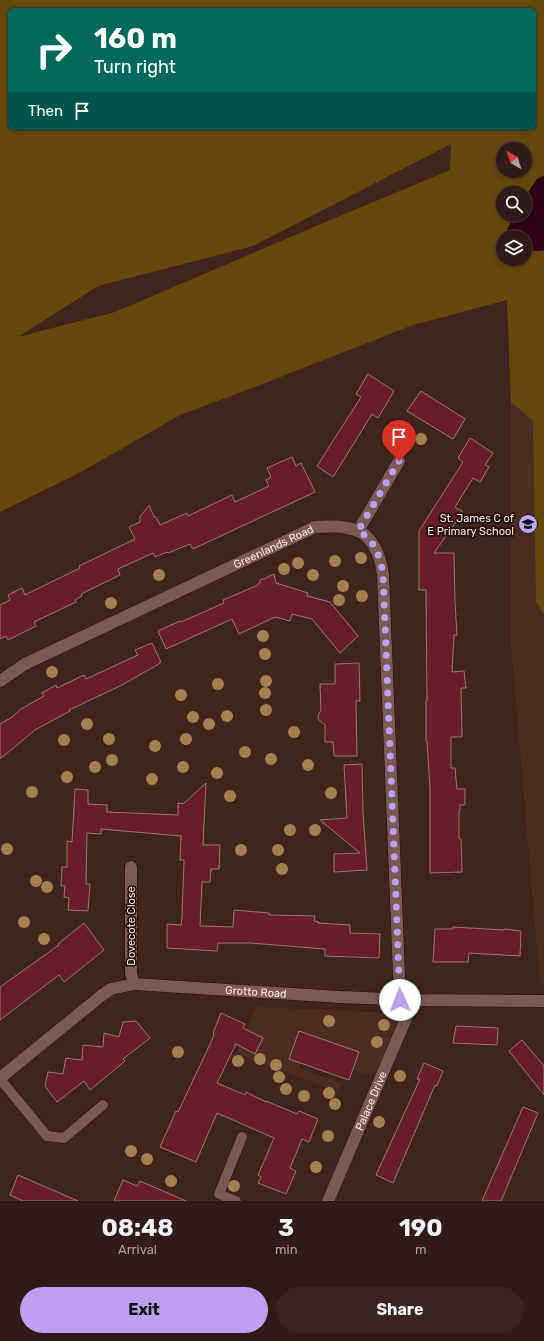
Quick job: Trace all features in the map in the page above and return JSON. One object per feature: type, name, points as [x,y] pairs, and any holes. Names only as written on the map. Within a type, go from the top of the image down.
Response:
[{"type":"street","points":[[358,531],[399,461]]},
{"type":"street","name":"Greenlands Road","points":[[0,681],[25,664],[315,527],[351,527],[363,533],[374,545],[381,560],[383,574],[400,1000]]},
{"type":"street","name":"Dovecote Close","points":[[131,867],[131,973],[134,984]]},
{"type":"street","name":"Grotto Road","points":[[0,1078],[101,996],[111,989],[134,984],[400,1000],[544,1002]]},
{"type":"street","name":"Palace Drive","points":[[328,1201],[414,1000]]},
{"type":"lane","points":[[0,1078],[47,1136],[64,1138],[103,1105]]},
{"type":"lane","points":[[236,1201],[219,1194],[242,1137]]},
{"type":"shaded area","points":[[0,0],[544,0],[544,176],[537,179],[532,186],[496,186],[496,222],[511,222],[507,230],[496,230],[496,266],[532,266],[532,250],[544,251],[544,615],[536,601],[533,420],[511,402],[507,300],[413,325],[180,415],[81,472],[0,512]],"holes":[[[451,144],[450,170],[115,312],[18,337],[98,286],[253,246]]]},
{"type":"shaded area","points":[[544,176],[544,250],[538,251],[532,251],[532,230],[507,230],[511,222],[532,222],[532,186],[537,179]]},
{"type":"shaded area","name":"St. James C of E Primary School","points":[[544,288],[544,985],[540,985],[511,645],[511,402],[507,300]]},
{"type":"shaded area","points":[[256,1007],[393,1013],[398,1019],[375,1076],[353,1070],[359,1052],[300,1063],[299,1068],[341,1083],[337,1091],[236,1054]]},
{"type":"building","points":[[368,374],[394,391],[378,418],[372,414],[333,477],[317,466],[361,397],[356,394]]},
{"type":"building","points":[[421,391],[465,419],[453,439],[407,411]]},
{"type":"building","points":[[470,438],[493,453],[485,465],[489,467],[480,482],[473,478],[455,507],[463,512],[434,553],[454,553],[457,635],[454,635],[452,672],[464,671],[466,688],[461,688],[462,737],[451,737],[451,768],[455,768],[457,789],[465,789],[465,805],[460,805],[459,811],[459,838],[461,839],[462,872],[430,873],[430,789],[426,741],[426,590],[419,590],[419,531],[463,462],[458,458]]},
{"type":"building","points":[[292,457],[296,466],[301,463],[315,492],[193,549],[190,544],[155,557],[153,553],[118,569],[120,575],[81,594],[82,596],[75,600],[76,602],[34,622],[36,626],[8,640],[6,636],[0,639],[0,605],[10,600],[8,595],[22,588],[25,595],[80,568],[79,566],[135,539],[129,527],[140,522],[140,517],[149,505],[154,517],[156,517],[160,525],[187,513],[188,516],[232,495],[235,502],[269,486],[266,480],[271,477],[267,468]]},
{"type":"building","points":[[274,574],[276,583],[308,593],[307,596],[330,602],[358,636],[340,653],[312,619],[292,614],[290,621],[275,617],[239,634],[232,619],[166,649],[158,631],[224,603],[223,600],[258,585],[261,579]]},
{"type":"building","points":[[152,643],[161,662],[159,664],[120,686],[69,710],[70,711],[35,730],[0,759],[0,724],[12,717],[21,709],[44,696],[42,693],[56,685],[57,688],[84,675],[86,679],[138,655],[135,650]]},
{"type":"building","points":[[359,663],[360,701],[356,701],[357,756],[334,756],[333,742],[325,742],[325,725],[318,719],[321,711],[320,684],[335,684],[335,664]]},
{"type":"building","points":[[362,764],[363,812],[367,870],[334,872],[334,854],[360,853],[320,820],[347,818],[344,765]]},
{"type":"building","points":[[206,783],[203,845],[220,845],[219,869],[211,869],[210,882],[202,882],[200,926],[233,927],[234,910],[269,913],[269,915],[315,916],[314,921],[319,922],[318,923],[350,925],[350,933],[380,934],[379,958],[325,956],[325,949],[250,943],[218,943],[217,951],[167,948],[167,924],[181,925],[182,917],[184,860],[180,860],[181,836],[101,829],[101,834],[87,833],[86,884],[90,884],[88,911],[68,910],[69,898],[64,897],[65,886],[61,886],[62,867],[67,867],[67,841],[72,842],[75,789],[88,790],[88,804],[107,805],[107,812],[178,815],[178,803],[183,804]]},
{"type":"building","points":[[84,923],[104,950],[64,982],[59,975],[0,1020],[0,987],[59,945],[58,944]]},
{"type":"building","points":[[453,927],[521,931],[520,956],[469,953],[468,962],[433,962],[435,929],[453,929]]},
{"type":"building","points":[[221,1013],[245,1024],[243,1028],[263,1038],[255,1054],[236,1044],[217,1083],[245,1095],[246,1092],[266,1102],[297,1114],[299,1111],[318,1119],[309,1142],[302,1139],[290,1168],[296,1171],[286,1194],[258,1183],[261,1177],[258,1175],[274,1138],[217,1113],[196,1162],[160,1147],[176,1111],[178,1112],[212,1040],[213,1033]]},
{"type":"building","points":[[136,1021],[150,1038],[123,1059],[125,1061],[90,1090],[84,1081],[57,1102],[45,1086],[48,1072],[63,1074],[66,1058],[82,1060],[83,1045],[103,1047],[104,1033],[119,1037],[123,1022]]},
{"type":"building","points":[[456,1026],[498,1028],[497,1045],[453,1043]]},
{"type":"building","points":[[299,1031],[359,1052],[349,1080],[289,1059]]},
{"type":"building","points":[[522,1040],[544,1066],[544,1095],[509,1051]]},
{"type":"building","points":[[424,1063],[443,1071],[437,1086],[435,1085],[393,1183],[376,1175],[420,1079],[417,1079]]},
{"type":"building","points":[[523,1107],[538,1113],[501,1201],[482,1201]]},
{"type":"building","points":[[18,1175],[78,1201],[23,1201],[10,1195]]},
{"type":"building","points":[[123,1180],[137,1186],[140,1181],[186,1201],[114,1201]]},
{"type":"place","name":"St. James C of E Primary School","points":[[528,524]]},
{"type":"route","points":[[399,461],[358,531],[363,533],[374,545],[381,560],[383,574],[400,1000]]}]
